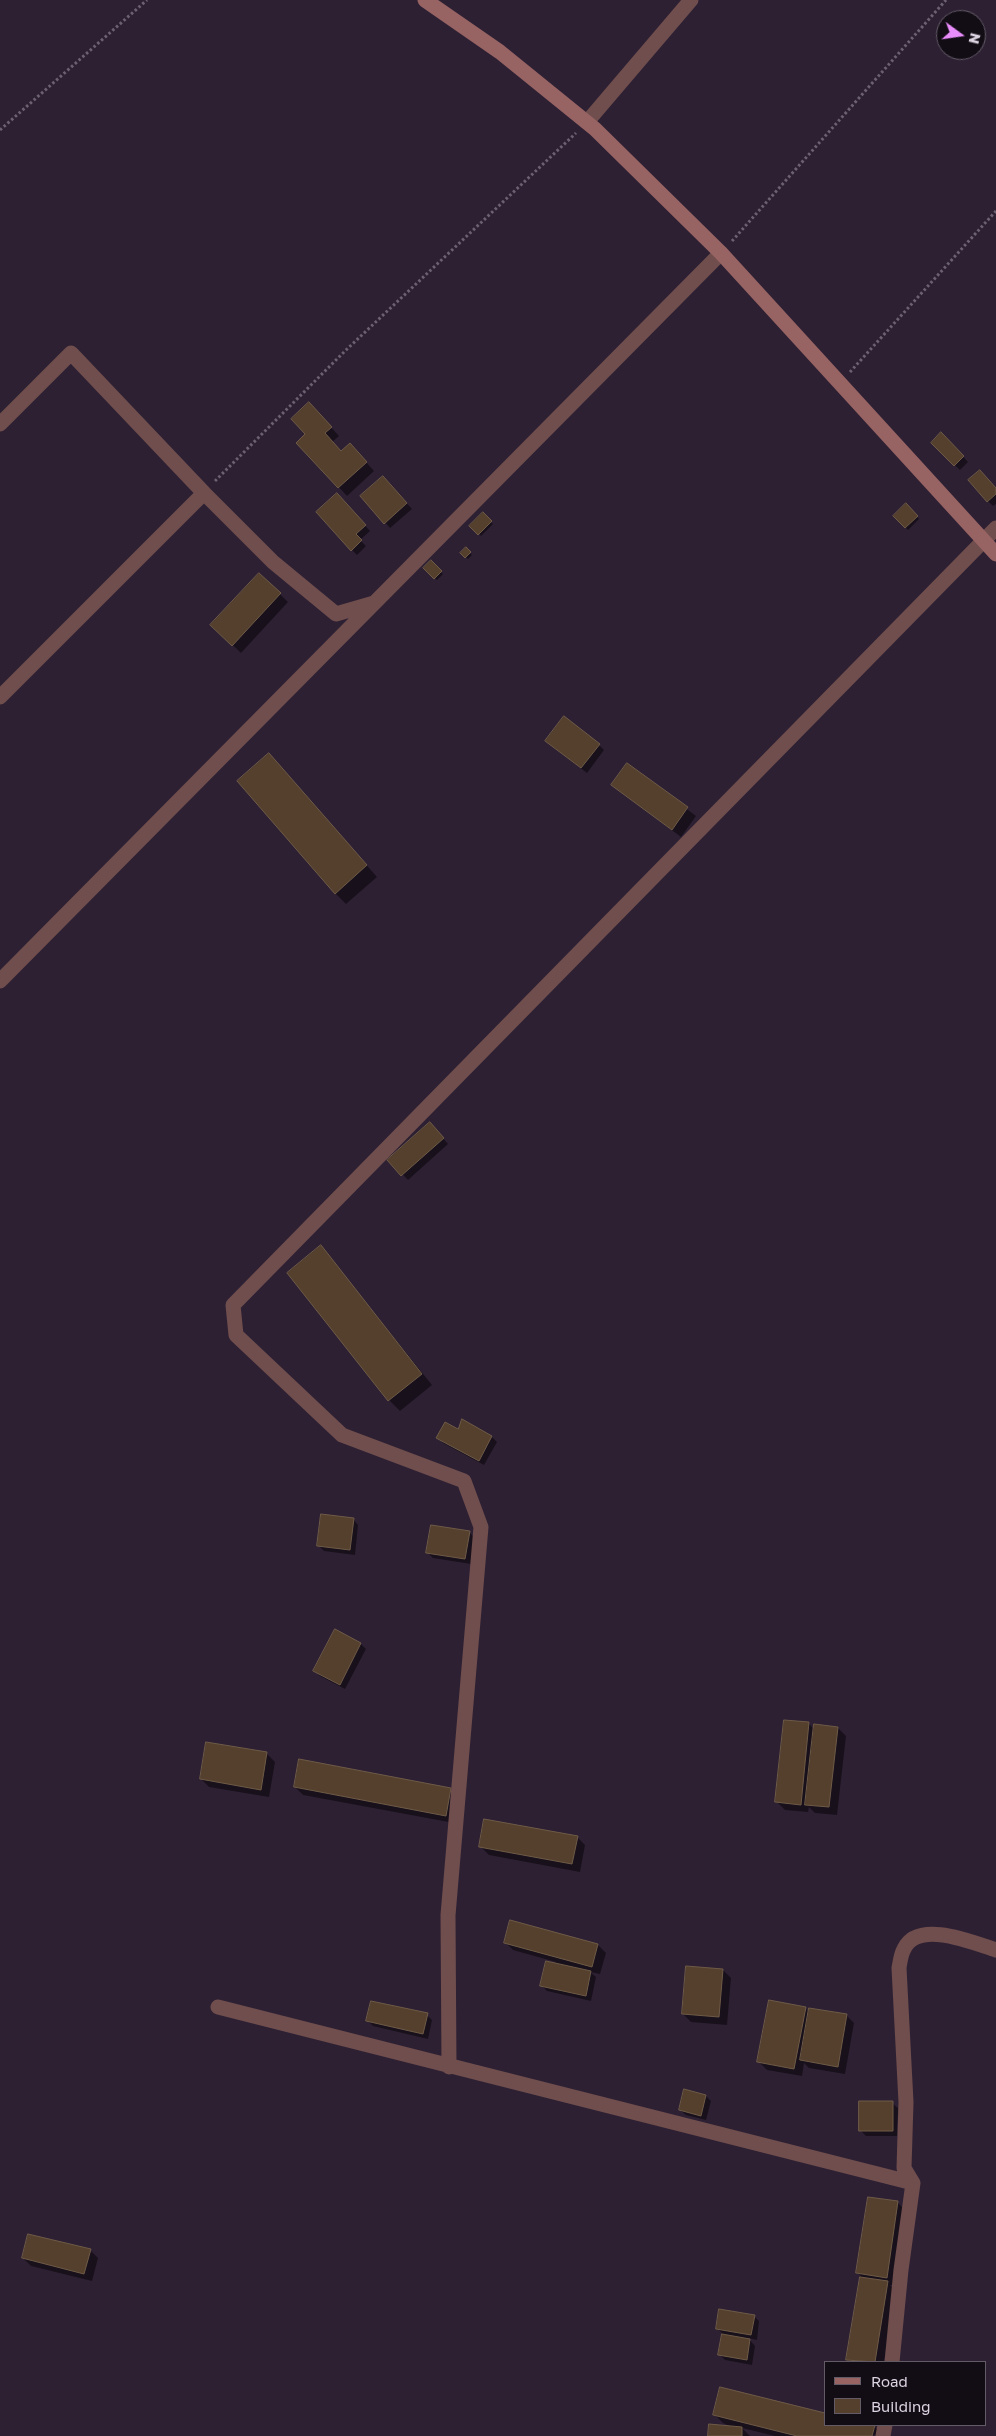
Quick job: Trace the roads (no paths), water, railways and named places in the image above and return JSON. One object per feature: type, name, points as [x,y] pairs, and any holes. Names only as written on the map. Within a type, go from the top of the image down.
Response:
[{"type":"street","points":[[425,0],[500,52],[587,122],[721,253],[996,554]]},
{"type":"street","points":[[587,122],[691,0]]},
{"type":"street","points":[[0,981],[721,253]]},
{"type":"street","points":[[0,424],[70,353],[273,562],[336,614],[376,602]]},
{"type":"street","points":[[0,697],[204,493]]},
{"type":"street","points":[[449,2067],[448,1915],[481,1528],[464,1481],[342,1435],[236,1334],[233,1305],[996,528]]},
{"type":"street","points":[[892,2361],[901,2270],[913,2183],[904,2168],[906,2102],[899,1968],[904,1948],[912,1940],[928,1934],[948,1936],[996,1950]]},
{"type":"street","points":[[218,2007],[913,2183]]}]
